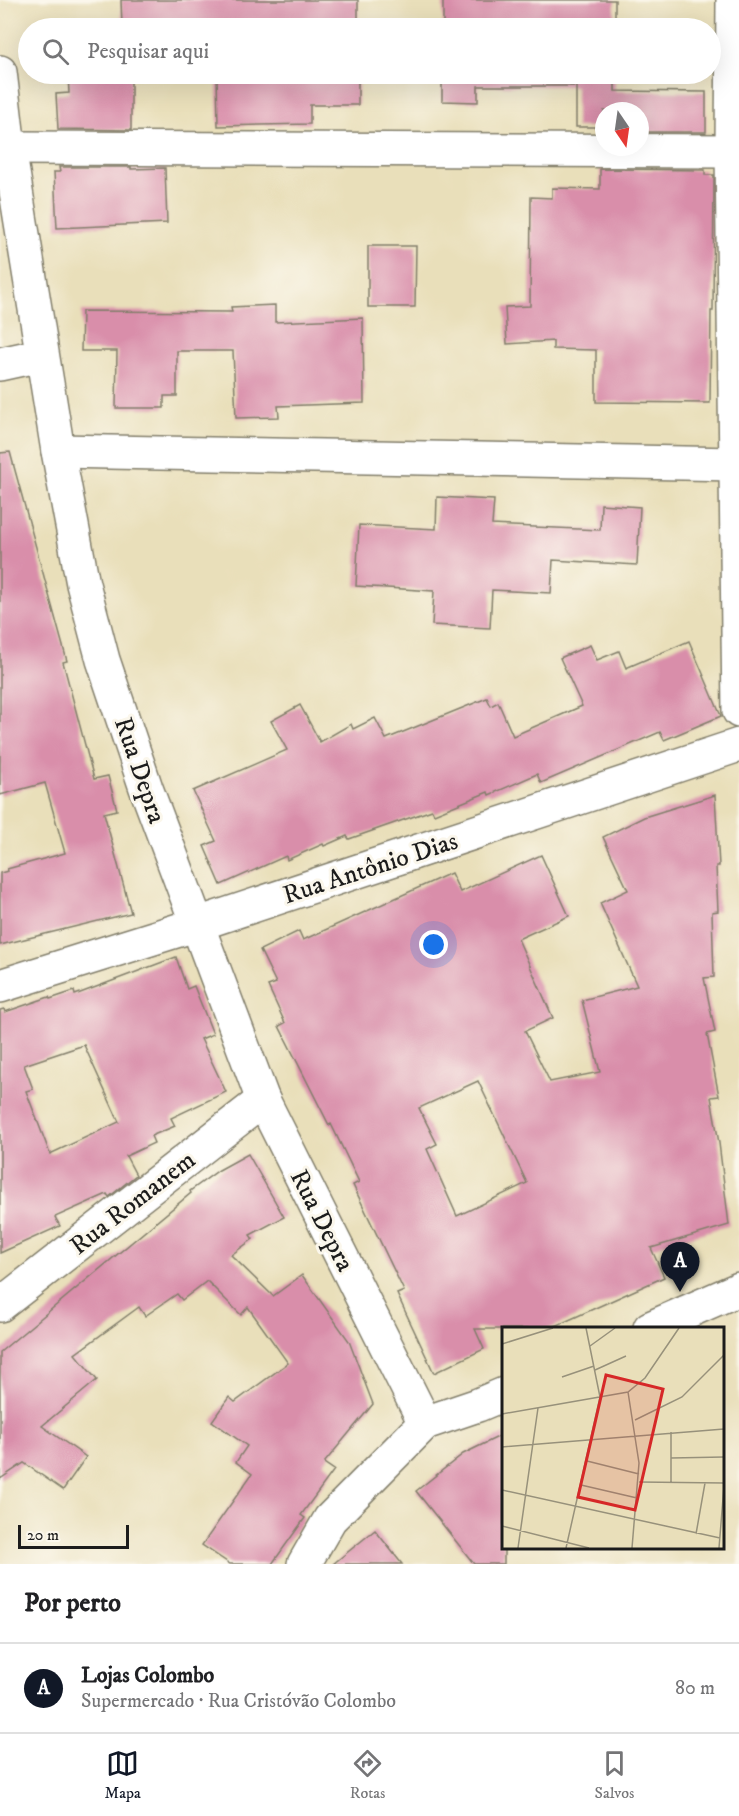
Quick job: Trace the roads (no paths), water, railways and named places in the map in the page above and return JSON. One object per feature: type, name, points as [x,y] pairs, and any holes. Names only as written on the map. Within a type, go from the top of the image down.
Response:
[{"type":"street","points":[[733,0],[732,151],[739,711]]},
{"type":"street","name":"Rua Depra","points":[[0,72],[9,148],[41,356],[83,584],[103,660],[146,788],[263,1100],[425,1423]]},
{"type":"street","points":[[9,148],[732,151]]},
{"type":"street","points":[[0,364],[41,356]]},
{"type":"street","points":[[58,451],[736,464]]},
{"type":"street","name":"Rua Antônio Dias","points":[[0,986],[198,924],[739,745]]},
{"type":"street","name":"Rua Romanem","points":[[0,1305],[263,1100]]},
{"type":"street","points":[[654,1327],[739,1289]]},
{"type":"street","points":[[304,1564],[330,1520],[425,1423],[478,1406],[502,1395]]},
{"type":"place","name":"Lojas Colombo","points":[[680,1292]]}]
